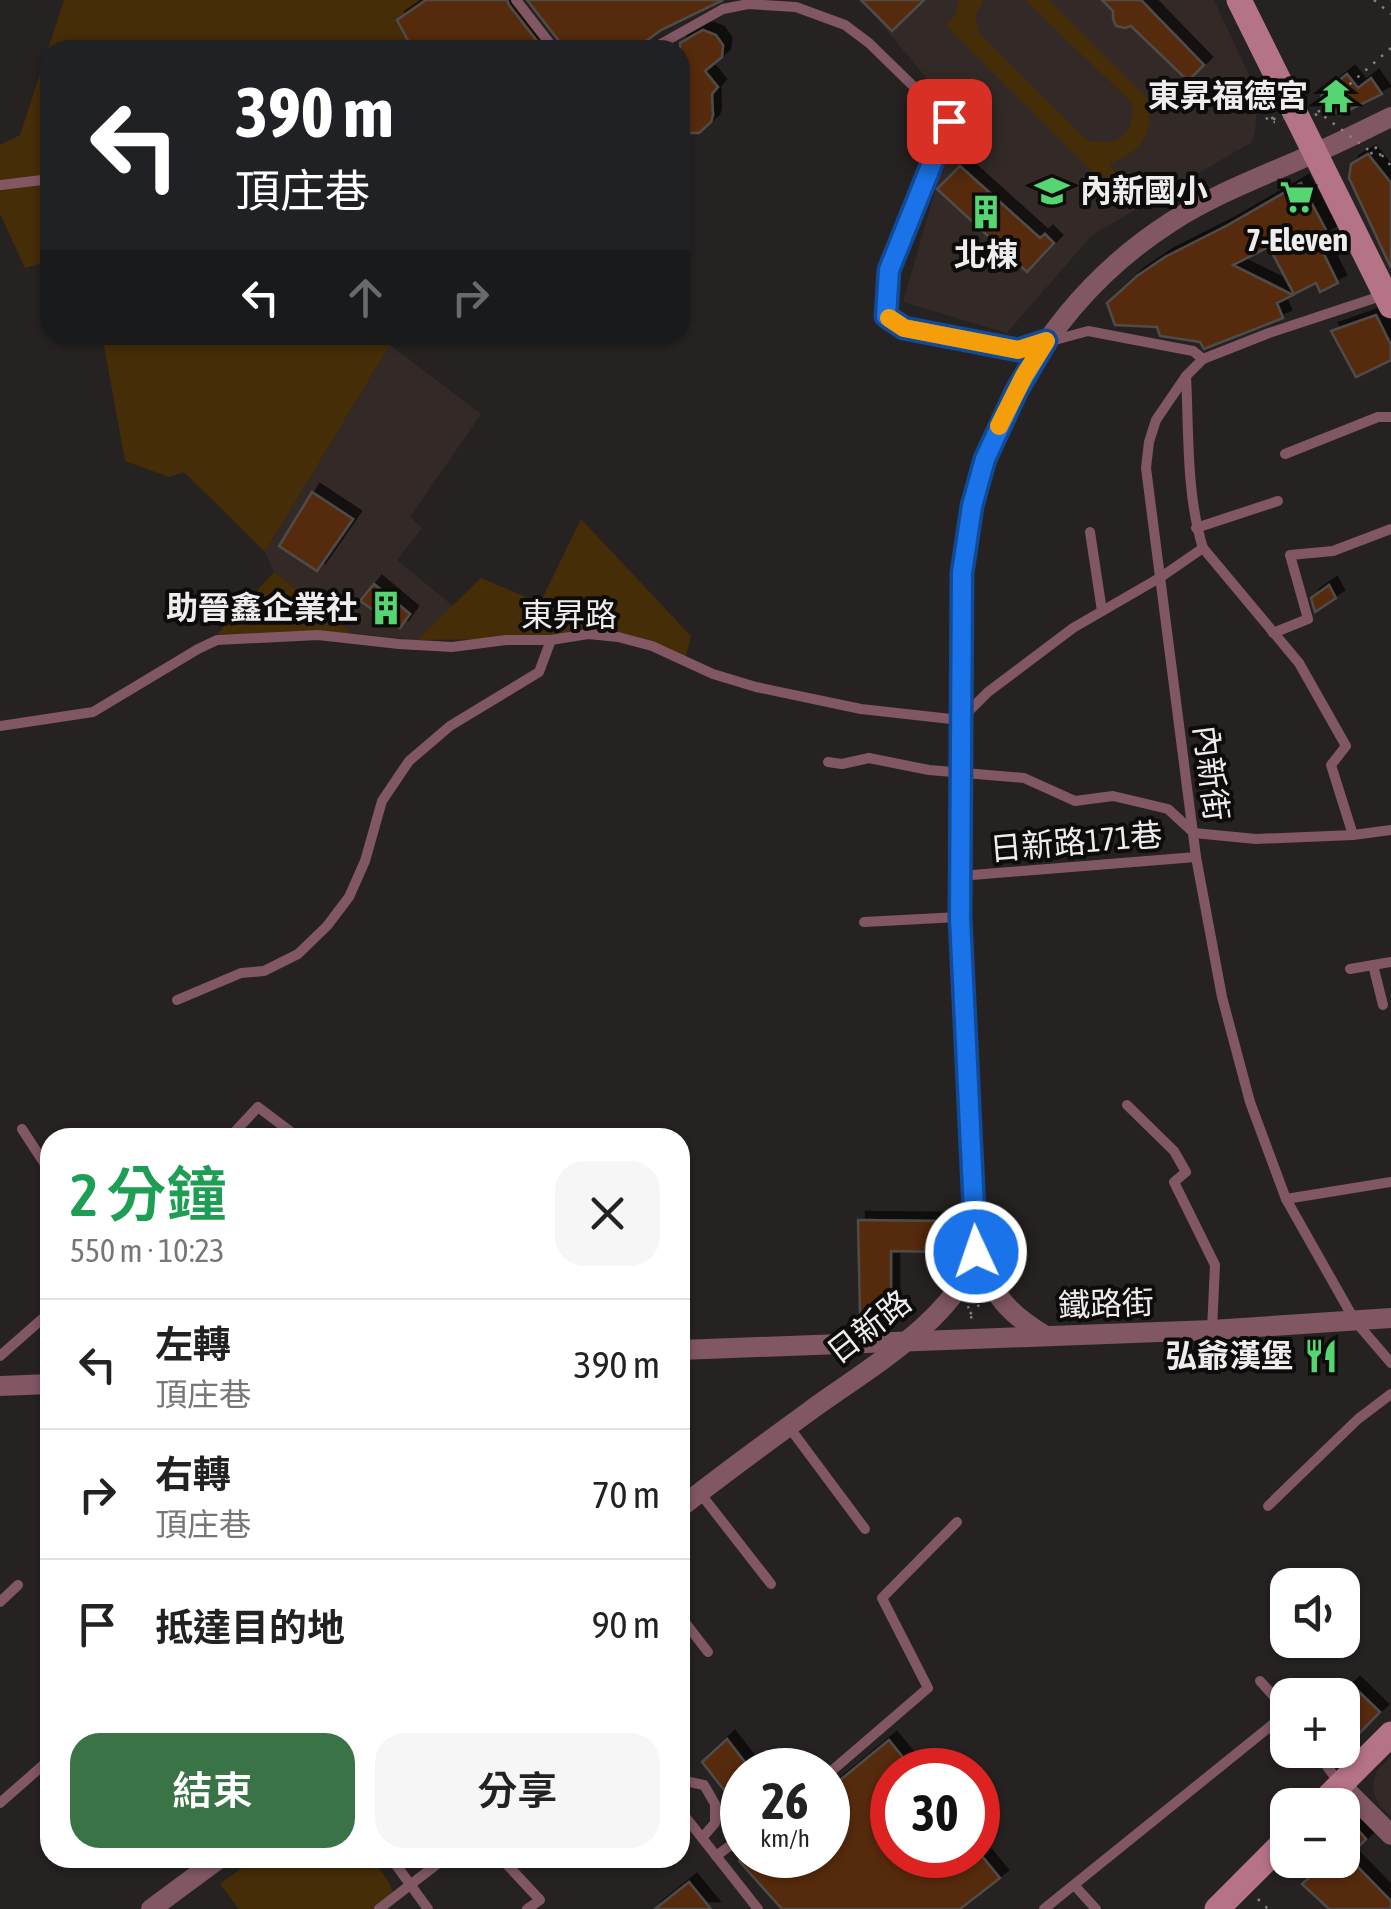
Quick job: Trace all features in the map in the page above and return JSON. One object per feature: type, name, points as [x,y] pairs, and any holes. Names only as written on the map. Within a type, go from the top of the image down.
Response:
[{"type":"street","points":[[1239,0],[1388,300]]},
{"type":"street","points":[[1046,1336],[1002,1304],[976,1252],[960,918],[962,573],[972,506],[992,440],[1024,376],[1046,341],[1092,286],[1170,222],[1251,179],[1391,117]]},
{"type":"street","name":"日新路","points":[[690,1500],[905,1342],[962,1285],[976,1252]]},
{"type":"street","name":"鐵路街","points":[[690,1350],[1212,1330],[1391,1318]]},
{"type":"street","points":[[0,1386],[40,1384]]},
{"type":"street","points":[[1336,1788],[1391,1734]]},
{"type":"street","points":[[1340,1784],[1391,1834]]},
{"type":"street","points":[[1217,1909],[1270,1856]]},
{"type":"street","points":[[151,1909],[200,1868]]},
{"type":"lane","points":[[516,0],[547,40]]},
{"type":"lane","points":[[668,40],[723,9],[748,4],[796,7],[846,25],[949,121],[889,270],[886,316],[904,328],[1018,350],[1088,331],[1193,350],[1202,359]]},
{"type":"lane","points":[[1,185],[40,180]]},
{"type":"lane","name":"內新街","points":[[1388,300],[1269,333],[1202,359],[1163,406],[1149,442],[1146,468],[1196,857],[1222,998],[1250,1102],[1286,1199],[1355,1320],[1391,1363]]},
{"type":"lane","points":[[1186,376],[1196,528],[1202,548],[1307,675],[1346,746],[1331,765],[1354,836]]},
{"type":"lane","points":[[1285,454],[1378,416],[1391,416]]},
{"type":"lane","points":[[1196,528],[1278,501]]},
{"type":"lane","points":[[1274,633],[1308,619],[1290,555],[1333,551],[1391,529]]},
{"type":"lane","points":[[1090,532],[1102,611]]},
{"type":"lane","points":[[960,720],[988,692],[1073,628],[1202,548]]},
{"type":"lane","name":"東昇路","points":[[0,726],[93,712],[217,640],[318,635],[452,646],[588,634],[618,637],[652,646],[714,674],[756,687],[861,709],[960,720]]},
{"type":"lane","points":[[177,1000],[241,973],[264,971],[298,954],[350,897],[382,801],[409,761],[450,726],[538,672],[551,640]]},
{"type":"lane","points":[[828,762],[842,764],[868,758],[929,770],[1024,778],[1075,801],[1113,796],[1168,809],[1194,833],[1256,839],[1354,836],[1391,830]]},
{"type":"lane","name":"日新路171巷","points":[[960,876],[1196,857]]},
{"type":"lane","points":[[864,922],[960,918]]},
{"type":"lane","points":[[1350,969],[1391,962]]},
{"type":"lane","points":[[1373,966],[1382,1004]]},
{"type":"lane","points":[[1127,1105],[1174,1151],[1186,1172],[1174,1182],[1214,1265],[1212,1330]]},
{"type":"lane","points":[[239,1128],[258,1108],[285,1128]]},
{"type":"lane","points":[[22,1130],[40,1157]]},
{"type":"lane","points":[[1286,1199],[1391,1182]]},
{"type":"lane","points":[[0,1356],[40,1321]]},
{"type":"lane","points":[[1268,1506],[1358,1419],[1391,1394]]},
{"type":"lane","points":[[788,1426],[866,1529]]},
{"type":"lane","points":[[700,1492],[770,1584]]},
{"type":"lane","points":[[850,1755],[928,1688],[882,1598],[957,1522]]},
{"type":"lane","points":[[0,1602],[18,1586]]},
{"type":"lane","points":[[690,1629],[708,1652]]},
{"type":"lane","points":[[1260,1681],[1270,1692]]},
{"type":"lane","points":[[1044,1909],[1270,1727]]},
{"type":"lane","points":[[0,1803],[40,1768]]},
{"type":"lane","points":[[1328,1768],[1340,1784]]},
{"type":"lane","points":[[690,1782],[704,1785],[716,1804],[716,1823],[702,1838]]},
{"type":"lane","points":[[690,1823],[758,1909]]},
{"type":"lane","points":[[716,1856],[720,1853]]},
{"type":"lane","points":[[398,1868],[428,1909]]},
{"type":"lane","points":[[379,1909],[432,1868]]},
{"type":"lane","points":[[510,1868],[540,1900],[527,1909]]},
{"type":"lane","points":[[1075,1886],[1096,1909]]},
{"type":"path","points":[[1374,0],[1391,14]]},
{"type":"path","points":[[1302,126],[1391,48]]},
{"type":"path","points":[[1275,113],[1275,122],[1268,122],[1266,116],[1270,115],[1272,119],[1320,114],[1376,156],[1380,155],[1381,150],[1378,147],[1376,148],[1382,155],[1389,162],[1391,166]]},
{"type":"path","points":[[970,1314],[986,1298]]},
{"type":"path","points":[[968,1306],[972,1322]]},
{"type":"shaded area","points":[[64,0],[510,0],[553,40],[51,40]]},
{"type":"shaded area","name":"內新國小","points":[[881,0],[1214,0],[1258,94],[1252,142],[1092,235],[1007,333],[903,302],[957,115],[870,10]]},
{"type":"shaded area","points":[[959,0],[984,0],[975,16],[979,33],[1087,140],[1107,142],[1122,136],[1131,123],[1131,102],[1025,0],[1049,0],[1150,101],[1143,141],[1130,154],[1109,164],[1125,184],[1115,194],[946,25],[955,16]]},
{"type":"shaded area","points":[[40,74],[40,264],[25,268],[0,214],[0,145],[20,135]]},
{"type":"shaded area","points":[[104,345],[390,345],[265,552],[184,472],[169,477],[125,461]]},
{"type":"shaded area","points":[[390,345],[481,414],[410,517],[422,528],[397,560],[453,606],[417,640],[352,633],[274,572],[265,552]]},
{"type":"shaded area","points":[[581,519],[691,636],[685,661],[618,638],[417,640],[481,578],[540,603]]},
{"type":"shaded area","points":[[274,572],[352,633],[217,634]]},
{"type":"shaded area","points":[[1391,1757],[1391,1817],[1380,1806],[1373,1785],[1376,1772]]},
{"type":"shaded area","points":[[242,1868],[378,1868],[395,1897],[380,1909],[239,1909],[220,1884]]},
{"type":"building","points":[[426,0],[507,0],[536,40],[408,40],[397,20]]},
{"type":"building","points":[[527,0],[723,0],[648,40],[558,40]]},
{"type":"building","points":[[861,0],[924,0],[892,31]]},
{"type":"building","points":[[1102,0],[1141,0],[1204,65],[1188,81],[1131,26],[1116,26],[1113,11]]},
{"type":"building","points":[[703,30],[716,35],[723,45],[722,57],[705,71],[718,87],[712,94],[711,122],[699,133],[690,133],[690,40],[685,40]]},
{"type":"building","name":"東昇福德宮","points":[[1347,74],[1358,88],[1371,78],[1382,94],[1339,115],[1320,105],[1322,94]]},
{"type":"building","points":[[1368,154],[1391,183],[1391,268],[1349,178],[1351,164]]},
{"type":"building","name":"北棟","points":[[960,166],[1040,238],[1045,234],[1054,243],[1027,272],[937,189]]},
{"type":"building","points":[[1301,183],[1328,234],[1317,240],[1338,283],[1320,292],[1316,283],[1294,294],[1269,247],[1233,265],[1293,295],[1277,303],[1283,318],[1204,349],[1200,342],[1160,336],[1157,327],[1115,325],[1107,303],[1137,276]]},
{"type":"building","points":[[1376,315],[1391,345],[1391,360],[1356,377],[1331,331]]},
{"type":"building","points":[[312,492],[353,519],[317,571],[279,546]]},
{"type":"building","name":"助晉鑫企業社","points":[[374,584],[410,614],[400,628],[360,601]]},
{"type":"building","points":[[1329,585],[1336,598],[1315,612],[1311,598]]},
{"type":"building","points":[[858,1220],[944,1221],[943,1252],[891,1251],[891,1314],[860,1313]]},
{"type":"building","points":[[1360,1693],[1380,1712],[1360,1733]]},
{"type":"building","points":[[727,1739],[734,1748],[720,1748],[720,1785],[702,1762]]},
{"type":"building","points":[[889,1740],[895,1748],[879,1748]]},
{"type":"building","points":[[870,1756],[870,1878],[1000,1878],[960,1909],[782,1909],[754,1878],[850,1878],[850,1772]]},
{"type":"building","points":[[1360,1869],[1391,1901],[1391,1909],[1329,1909],[1302,1884],[1309,1878],[1360,1878]]},
{"type":"building","points":[[689,1882],[711,1909],[655,1909]]},
{"type":"slow traffic","points":[[889,318],[904,328],[1018,350],[1046,341],[999,426]]},
{"type":"place","name":"東昇福德宮","points":[[1336,96]]},
{"type":"place","name":"內新國小","points":[[1052,191]]},
{"type":"place","name":"7-Eleven","points":[[1297,197]]},
{"type":"place","name":"北棟","points":[[986,212]]},
{"type":"place","name":"助晉鑫企業社","points":[[386,608]]},
{"type":"place","name":"弘爺漢堡","points":[[1321,1356]]},
{"type":"route","points":[[949,121],[889,270],[886,316],[904,328],[1018,350],[1046,341],[1024,376],[985,459],[972,506],[962,573],[960,918],[976,1252]]}]
